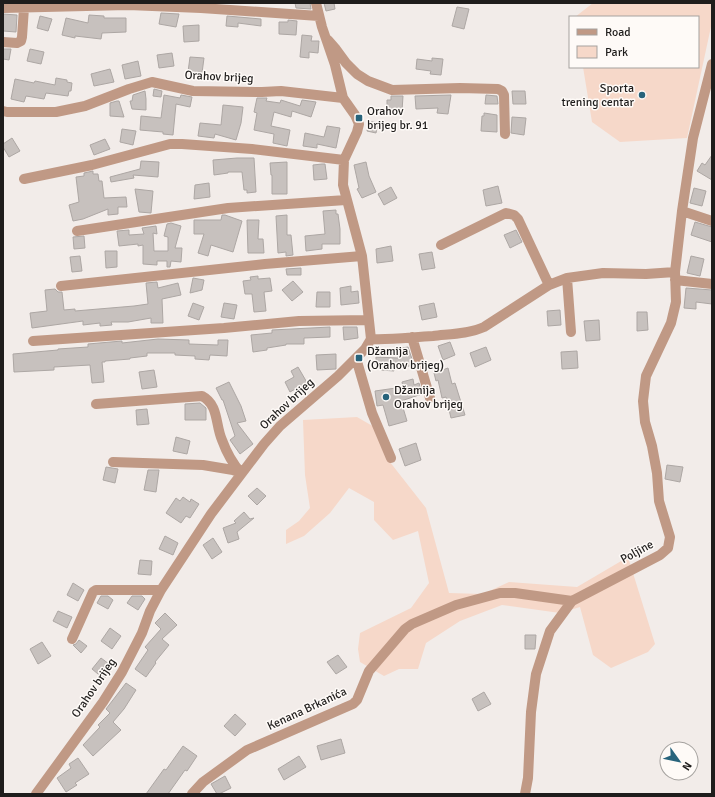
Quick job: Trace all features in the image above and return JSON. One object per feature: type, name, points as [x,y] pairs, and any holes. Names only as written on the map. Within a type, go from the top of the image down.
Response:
[{"type":"street","points":[[316,3],[325,37],[335,65],[343,98],[355,115],[359,124],[357,132],[344,160],[343,185],[362,256],[371,339],[381,340],[412,338],[474,332],[549,284],[567,278],[603,273],[646,274],[675,276],[712,284]]},
{"type":"street","points":[[3,8],[24,8],[54,5],[128,5],[201,8],[319,16]]},
{"type":"street","points":[[3,42],[17,43],[21,41],[24,8]]},
{"type":"street","points":[[325,37],[357,74],[368,81],[392,90],[460,88],[498,89],[502,91],[504,95],[505,134]]},
{"type":"street","points":[[675,276],[692,138],[712,64]]},
{"type":"street","name":"Orahov brijeg","points":[[3,110],[7,112],[56,112],[85,106],[129,88],[152,82],[193,91],[282,91],[343,98]]},
{"type":"street","points":[[24,179],[92,165],[170,144],[252,149],[344,160]]},
{"type":"street","points":[[77,231],[228,208],[346,200]]},
{"type":"street","points":[[682,211],[712,221]]},
{"type":"street","points":[[441,245],[506,213],[514,215],[518,219],[549,284]]},
{"type":"street","points":[[62,286],[265,264],[362,256]]},
{"type":"street","name":"Poljine","points":[[525,794],[528,778],[531,712],[536,674],[550,631],[572,601],[660,554],[668,548],[670,537],[659,501],[657,473],[652,446],[645,422],[643,401],[646,376],[671,323],[676,302],[675,276]]},
{"type":"street","points":[[567,278],[571,332]]},
{"type":"street","points":[[33,340],[224,328],[299,321],[368,320]]},
{"type":"street","points":[[412,338],[430,398]]},
{"type":"street","name":"Orahov brijeg","points":[[36,794],[103,702],[122,672],[142,633],[160,590],[211,514],[241,473],[280,426],[338,376],[365,349],[371,339]]},
{"type":"street","points":[[356,358],[372,413],[391,458]]},
{"type":"street","points":[[96,404],[202,396],[213,405],[222,440],[236,467],[241,473]]},
{"type":"street","points":[[113,462],[203,465],[233,470],[241,473]]},
{"type":"street","points":[[72,638],[93,592],[96,590],[160,590]]},
{"type":"street","name":"Kenana Brkanića","points":[[192,794],[203,782],[247,750],[353,704],[357,700],[369,671],[405,629],[412,624],[456,605],[500,593],[515,593],[572,601]]},
{"type":"green space","name":"Sporta trening centar","points":[[593,3],[712,3],[712,22],[687,138],[620,142],[592,122],[583,68],[699,68],[699,16],[576,16]]},
{"type":"green space","points":[[357,417],[376,428],[386,457],[426,508],[449,593],[483,594],[509,582],[577,587],[628,557],[655,644],[648,652],[611,668],[593,655],[580,607],[560,613],[502,605],[460,621],[426,643],[418,669],[399,669],[384,676],[360,662],[358,649],[360,633],[411,608],[429,583],[418,531],[393,540],[374,520],[374,502],[349,488],[330,513],[304,536],[286,544],[286,530],[299,521],[310,508],[305,475],[303,420]]},
{"type":"building","points":[[295,3],[310,3],[311,9],[296,8]]},
{"type":"building","points":[[324,3],[334,3],[335,9],[326,11]]},
{"type":"building","points":[[457,7],[469,9],[464,29],[452,26]]},
{"type":"building","points":[[161,13],[179,14],[176,27],[159,24]]},
{"type":"building","points":[[3,14],[17,15],[16,32],[3,31]]},
{"type":"building","points":[[89,15],[104,16],[104,18],[126,18],[126,32],[102,33],[101,39],[75,36],[75,38],[62,35],[66,18],[88,23]]},
{"type":"building","points":[[40,16],[52,19],[48,31],[37,28]]},
{"type":"building","points":[[227,16],[261,19],[261,26],[238,23],[238,27],[226,26]]},
{"type":"building","points":[[288,20],[297,21],[296,35],[279,34],[279,22],[288,22]]},
{"type":"building","points":[[199,25],[199,41],[184,42],[183,26]]},
{"type":"building","points":[[302,35],[312,36],[311,41],[319,41],[318,53],[309,52],[309,58],[300,57]]},
{"type":"building","points":[[3,49],[11,49],[9,60],[3,59]]},
{"type":"building","points":[[30,49],[44,52],[41,64],[27,61]]},
{"type":"building","points":[[172,53],[174,66],[159,68],[157,55]]},
{"type":"building","points":[[190,57],[204,58],[202,73],[188,72]]},
{"type":"building","points":[[432,58],[443,59],[441,75],[430,74],[431,71],[416,69],[417,59],[432,61]]},
{"type":"building","points":[[138,61],[141,76],[125,79],[122,65]]},
{"type":"building","points":[[110,69],[114,82],[94,86],[91,74]]},
{"type":"building","points":[[56,78],[67,80],[67,82],[72,83],[71,91],[69,91],[68,96],[46,93],[44,99],[26,96],[24,102],[11,99],[15,79],[55,85]]},
{"type":"building","points":[[154,89],[162,91],[161,97],[153,96]]},
{"type":"building","points":[[145,91],[146,110],[132,109],[130,101],[132,101],[133,95]]},
{"type":"building","points":[[512,91],[525,91],[526,104],[513,104]]},
{"type":"building","points":[[164,95],[180,98],[181,95],[192,97],[190,107],[176,104],[173,135],[163,134],[163,132],[140,130],[141,116],[161,118]]},
{"type":"building","points":[[451,95],[448,114],[437,113],[438,108],[416,109],[415,96]]},
{"type":"building","points":[[486,95],[497,96],[498,104],[485,104]]},
{"type":"building","points":[[391,96],[403,96],[402,111],[387,110],[387,100],[391,100]]},
{"type":"building","points":[[257,98],[267,98],[266,101],[280,103],[281,100],[300,106],[302,100],[316,102],[311,117],[292,111],[291,117],[274,112],[271,126],[290,130],[287,146],[273,143],[274,134],[254,130],[257,113],[254,112]]},
{"type":"building","points":[[119,101],[124,117],[110,116],[110,103]]},
{"type":"building","points":[[223,105],[243,107],[241,123],[236,140],[215,134],[214,138],[198,136],[200,123],[221,125]]},
{"type":"building","points":[[484,113],[497,115],[497,132],[481,131],[482,116],[484,116]]},
{"type":"building","points":[[512,117],[526,118],[524,135],[511,133]]},
{"type":"building","points":[[369,121],[378,123],[376,133],[367,131]]},
{"type":"building","points":[[327,126],[340,128],[336,148],[317,144],[317,148],[303,146],[305,133],[324,137]]},
{"type":"building","points":[[122,129],[136,131],[133,145],[120,142]]},
{"type":"building","points":[[12,138],[20,151],[9,157],[3,147],[3,144]]},
{"type":"building","points":[[105,139],[110,149],[94,155],[90,145]]},
{"type":"building","points":[[712,155],[712,180],[697,171],[702,163],[705,165]]},
{"type":"building","points":[[254,158],[256,192],[247,193],[247,190],[244,190],[242,172],[228,172],[214,175],[213,160]]},
{"type":"building","points":[[141,161],[159,162],[158,177],[133,175],[134,178],[111,182],[110,177],[140,169]]},
{"type":"building","points":[[287,162],[287,194],[272,194],[272,175],[270,163]]},
{"type":"building","points":[[366,162],[369,176],[376,192],[362,198],[357,189],[359,188],[354,165]]},
{"type":"building","points":[[325,164],[327,179],[314,180],[313,165]]},
{"type":"building","points":[[93,171],[93,174],[98,174],[99,181],[102,181],[104,198],[126,197],[127,207],[118,207],[118,214],[108,215],[108,209],[83,219],[73,221],[69,205],[79,202],[76,177],[84,176],[84,173]]},
{"type":"building","points":[[209,183],[210,197],[194,199],[195,185]]},
{"type":"building","points":[[498,186],[502,203],[486,206],[483,190]]},
{"type":"building","points":[[391,187],[397,198],[384,205],[378,194]]},
{"type":"building","points":[[694,188],[706,191],[702,206],[690,203]]},
{"type":"building","points":[[135,189],[153,191],[151,213],[139,212]]},
{"type":"building","points":[[336,210],[340,229],[340,244],[322,244],[322,249],[306,251],[305,236],[325,234],[323,211]]},
{"type":"building","points":[[222,215],[242,221],[233,252],[211,245],[208,256],[198,253],[204,234],[194,234],[194,220],[221,220]]},
{"type":"building","points":[[287,215],[287,235],[291,235],[293,255],[286,256],[286,252],[278,253],[276,216]]},
{"type":"building","points":[[247,220],[259,220],[258,239],[263,239],[264,253],[248,253]]},
{"type":"building","points":[[695,222],[712,227],[712,242],[691,235]]},
{"type":"building","points":[[171,223],[181,226],[175,248],[182,248],[181,262],[171,261],[170,267],[167,267],[167,261],[157,261],[157,265],[143,264],[143,245],[138,246],[138,244],[119,246],[117,231],[129,230],[129,235],[144,234],[142,228],[156,226],[157,234],[153,233],[154,251],[168,251],[168,237],[164,236],[167,224]]},
{"type":"building","points":[[516,230],[522,242],[510,248],[504,235]]},
{"type":"building","points":[[84,236],[85,248],[74,249],[73,237]]},
{"type":"building","points":[[391,246],[393,261],[377,263],[376,249]]},
{"type":"building","points":[[105,251],[117,251],[117,267],[106,268]]},
{"type":"building","points":[[432,252],[435,268],[422,270],[419,254]]},
{"type":"building","points":[[80,256],[82,271],[72,272],[70,257]]},
{"type":"building","points":[[691,256],[704,259],[700,276],[687,273]]},
{"type":"building","points":[[301,268],[301,275],[287,275],[286,269]]},
{"type":"building","points":[[258,276],[258,279],[270,278],[272,291],[264,292],[266,311],[254,312],[252,294],[245,294],[243,281],[251,280],[250,277]]},
{"type":"building","points":[[193,278],[204,280],[202,290],[190,293]]},
{"type":"building","points":[[293,281],[303,292],[292,301],[282,290]]},
{"type":"building","points":[[157,282],[158,288],[178,283],[181,295],[162,299],[163,323],[151,323],[151,318],[128,322],[111,322],[112,325],[100,326],[100,323],[83,325],[83,321],[32,328],[30,313],[47,311],[45,290],[55,289],[58,292],[62,292],[64,310],[75,309],[75,311],[148,304],[146,283]]},
{"type":"building","points":[[351,286],[351,292],[358,291],[359,303],[341,305],[340,288]]},
{"type":"building","points":[[686,288],[712,290],[712,304],[696,302],[696,309],[684,308]]},
{"type":"building","points":[[317,292],[330,292],[330,307],[316,307]]},
{"type":"building","points":[[193,303],[204,307],[199,320],[188,316]]},
{"type":"building","points":[[224,303],[237,305],[234,319],[221,317]]},
{"type":"building","points":[[434,303],[437,317],[422,320],[419,306]]},
{"type":"building","points":[[560,310],[561,325],[548,326],[547,311]]},
{"type":"building","points":[[637,312],[647,312],[648,330],[637,331]]},
{"type":"building","points":[[599,320],[600,340],[586,341],[584,321]]},
{"type":"building","points":[[330,327],[330,337],[304,338],[304,344],[286,344],[267,348],[267,350],[253,352],[251,335],[272,333],[272,330]]},
{"type":"building","points":[[343,327],[357,327],[358,338],[344,340]]},
{"type":"building","points":[[158,339],[189,340],[189,344],[218,345],[218,340],[228,340],[227,356],[210,355],[209,360],[195,359],[195,356],[175,355],[175,353],[147,353],[147,356],[105,361],[102,362],[104,382],[92,383],[90,365],[54,367],[54,370],[14,372],[13,354],[88,347],[88,344],[122,341],[122,343]]},
{"type":"building","points":[[450,342],[455,355],[443,360],[438,346]]},
{"type":"building","points":[[408,347],[414,365],[394,369],[394,371],[381,370],[381,365],[376,365],[376,357],[398,358],[396,349]]},
{"type":"building","points":[[486,347],[491,360],[475,367],[470,353]]},
{"type":"building","points":[[577,351],[578,368],[562,369],[561,352]]},
{"type":"building","points":[[336,354],[336,369],[317,370],[316,355]]},
{"type":"building","points":[[298,367],[309,386],[299,392],[297,388],[290,392],[285,382],[294,377],[291,371]]},
{"type":"building","points":[[448,368],[452,384],[455,383],[465,415],[451,418],[446,397],[442,398],[438,380],[436,381],[434,373]]},
{"type":"building","points":[[154,370],[157,387],[142,389],[139,372]]},
{"type":"building","points":[[413,379],[414,385],[419,383],[422,394],[401,401],[407,421],[389,426],[383,405],[377,406],[375,391],[403,387],[402,382]]},
{"type":"building","points":[[229,382],[241,406],[246,421],[237,423],[253,444],[240,454],[230,440],[235,436],[223,400],[216,388]]},
{"type":"building","points":[[200,403],[206,408],[206,420],[185,420],[185,404]]},
{"type":"building","points":[[147,409],[149,424],[137,425],[136,410]]},
{"type":"building","points":[[176,437],[190,441],[187,454],[173,451]]},
{"type":"building","points":[[416,443],[421,460],[405,466],[399,449]]},
{"type":"building","points":[[667,465],[683,467],[680,482],[665,479]]},
{"type":"building","points":[[106,467],[118,469],[115,483],[103,480]]},
{"type":"building","points":[[148,470],[159,470],[156,492],[144,490]]},
{"type":"building","points":[[257,488],[266,496],[257,505],[248,496]]},
{"type":"building","points":[[183,497],[190,502],[191,499],[199,504],[190,518],[186,516],[181,523],[166,513],[176,498],[180,501]]},
{"type":"building","points":[[244,512],[250,519],[254,518],[237,532],[239,539],[228,543],[223,528],[236,523],[234,521]]},
{"type":"building","points":[[165,536],[178,543],[173,555],[159,549]]},
{"type":"building","points":[[213,538],[222,552],[212,559],[203,545]]},
{"type":"building","points":[[140,560],[152,561],[151,575],[138,574]]},
{"type":"building","points":[[73,583],[84,590],[78,601],[67,595]]},
{"type":"building","points":[[101,596],[108,596],[113,600],[108,609],[97,603]]},
{"type":"building","points":[[132,596],[142,596],[145,599],[138,610],[127,603]]},
{"type":"building","points":[[58,611],[72,617],[67,628],[53,621]]},
{"type":"building","points":[[165,613],[177,625],[162,639],[169,645],[155,662],[156,663],[146,677],[135,669],[148,650],[145,647],[161,629],[155,623]]},
{"type":"building","points":[[110,628],[121,636],[112,649],[101,641]]},
{"type":"building","points":[[525,635],[536,635],[535,649],[525,649]]},
{"type":"building","points":[[79,640],[87,646],[81,653],[73,645]]},
{"type":"building","points":[[42,642],[51,656],[38,664],[30,649]]},
{"type":"building","points":[[338,655],[347,667],[336,674],[327,662]]},
{"type":"building","points":[[101,658],[113,667],[104,679],[92,669]]},
{"type":"building","points":[[126,683],[136,690],[124,709],[113,722],[121,730],[93,756],[83,745],[100,727],[98,725],[110,713],[106,709]]},
{"type":"building","points":[[484,692],[491,704],[478,711],[472,699]]},
{"type":"building","points":[[235,714],[246,724],[235,736],[224,726]]},
{"type":"building","points":[[341,739],[345,753],[321,760],[317,746]]},
{"type":"building","points":[[183,746],[197,756],[187,771],[185,770],[168,794],[146,794],[164,769],[166,770]]},
{"type":"building","points":[[299,756],[306,767],[284,780],[278,769]]},
{"type":"building","points":[[78,758],[89,774],[75,783],[77,785],[66,792],[57,778],[71,768],[69,764]]},
{"type":"building","points":[[225,776],[231,788],[217,794],[211,784]]},
{"type":"place","name":"Sporta trening centar","points":[[642,95]]},
{"type":"place","name":"Orahov brijeg br. 91","points":[[359,118]]},
{"type":"place","name":"Džamija (Orahov brijeg)","points":[[359,358]]},
{"type":"place","name":"Džamija Orahov brijeg","points":[[386,397]]}]
